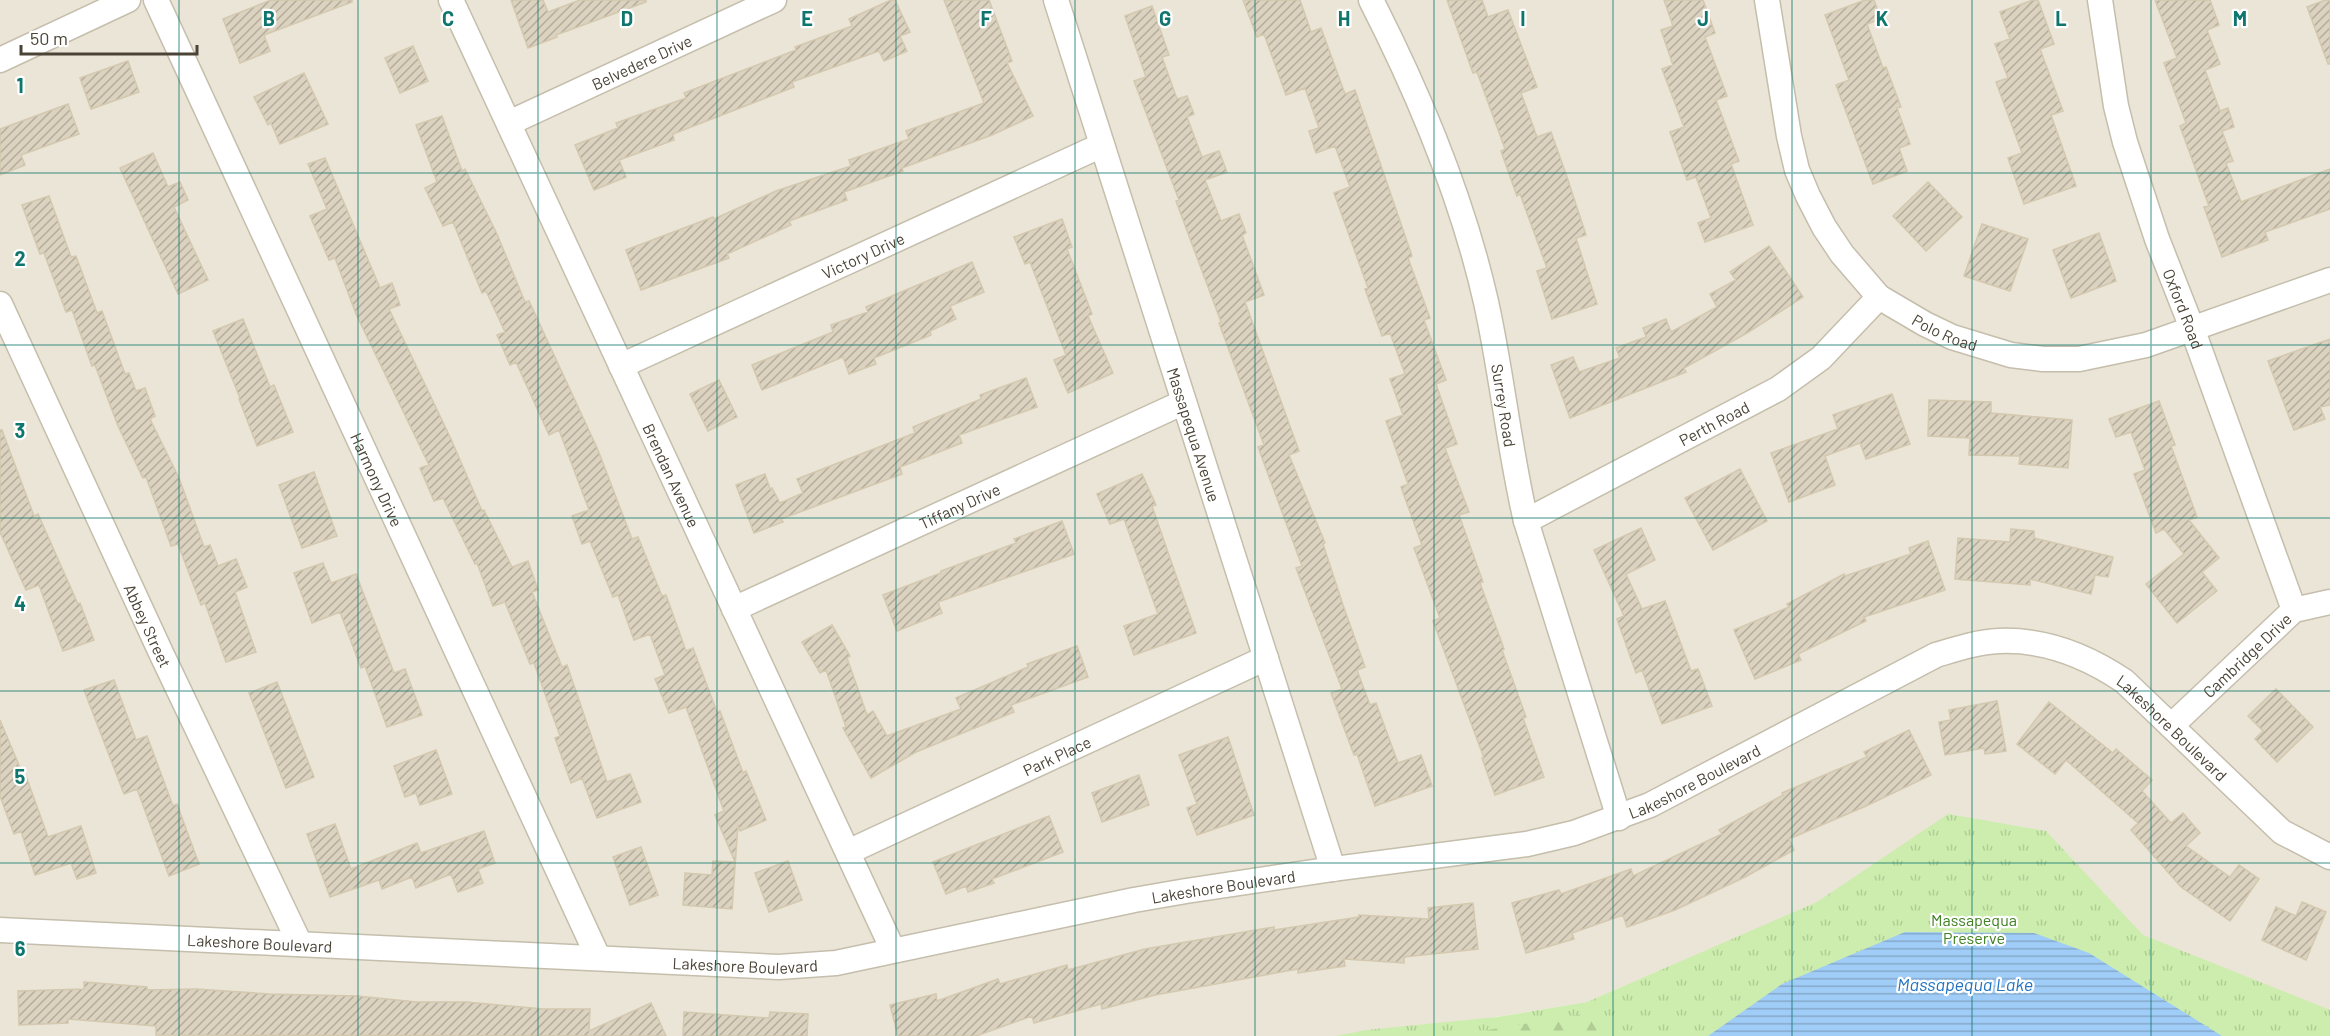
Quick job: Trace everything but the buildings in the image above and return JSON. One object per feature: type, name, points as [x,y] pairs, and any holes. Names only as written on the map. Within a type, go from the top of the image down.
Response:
[{"type":"street","points":[[0,60],[129,0]]},
{"type":"street","name":"Harmony Drive","points":[[156,0],[598,957]]},
{"type":"street","name":"Brendan Avenue","points":[[451,0],[893,950]]},
{"type":"street","name":"Belvedere Drive","points":[[508,123],[774,0]]},
{"type":"street","name":"Massapequa Avenue","points":[[1056,0],[1333,869]]},
{"type":"street","name":"Surrey Road","points":[[1371,0],[1426,117],[1461,209],[1486,305],[1516,481],[1526,521],[1619,818]]},
{"type":"street","name":"Polo Road","points":[[1767,0],[1789,136],[1797,171],[1824,227],[1842,254],[1879,297],[1924,324],[1952,337],[2011,355],[2043,359],[2079,359],[2146,345],[2330,280]]},
{"type":"street","name":"Oxford Road","points":[[2100,0],[2116,106],[2125,142],[2157,239],[2192,328],[2294,610]]},
{"type":"street","name":"Victory Drive","points":[[621,366],[1102,145]]},
{"type":"street","name":"Perth Road","points":[[1526,521],[1778,388],[1821,358],[1879,297]]},
{"type":"street","name":"Abbey Street","points":[[0,304],[162,656],[300,944]]},
{"type":"street","name":"Tiffany Drive","points":[[734,609],[1184,402]]},
{"type":"street","name":"Cambridge Drive","points":[[2171,726],[2294,610],[2330,602]]},
{"type":"street","name":"Lakeshore Boulevard","points":[[0,930],[803,967],[836,963],[1134,900],[1333,869],[1527,844],[1574,833],[1650,805],[1936,655],[1977,644],[1999,641],[2027,642],[2073,653],[2098,664],[2124,681],[2282,832],[2330,857]]},
{"type":"street","name":"Park Place","points":[[848,852],[1266,658]]},
{"type":"shaded area","points":[[0,0],[2330,0],[2330,1036],[1932,853],[1587,1002],[1377,1036],[0,1036]]},
{"type":"green space","name":"Massapequa Preserve","points":[[1948,814],[2046,831],[2143,935],[2330,1010],[2330,1036],[1336,1036],[1366,1030],[1497,1017],[1587,1002],[1817,902]]},
{"type":"green space","points":[[1582,1014],[1606,1027],[1616,1036],[1453,1036]]},
{"type":"water","name":"Massapequa Lake","points":[[1905,932],[2034,933],[2089,953],[2222,1036],[1708,1036],[1782,984]]}]
